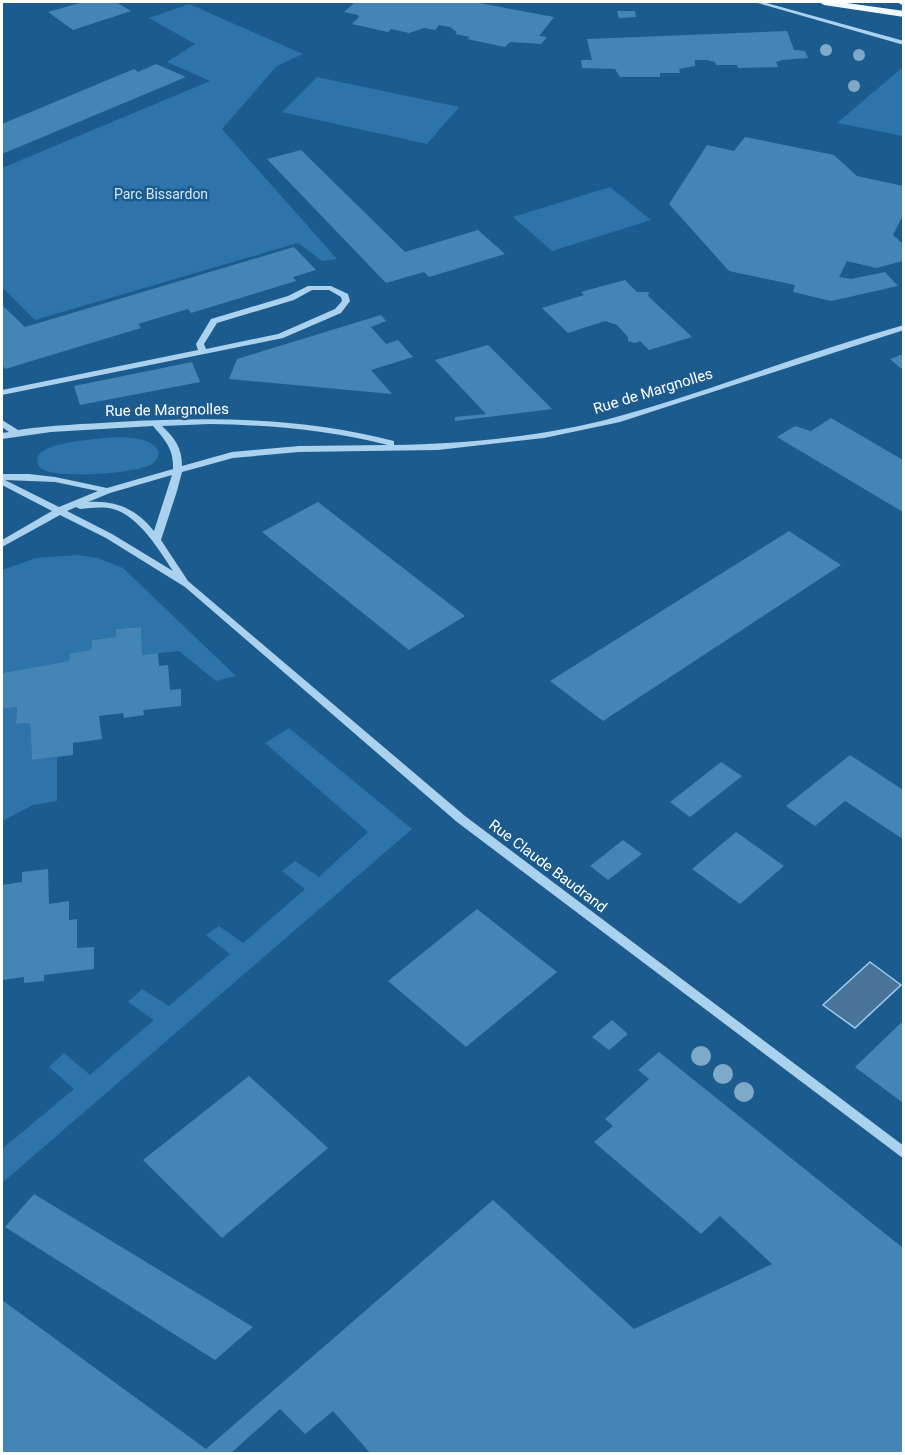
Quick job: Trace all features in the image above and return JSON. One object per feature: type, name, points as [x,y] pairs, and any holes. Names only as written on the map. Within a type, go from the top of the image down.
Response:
[{"type":"main road","points":[[824,2],[903,14]]},
{"type":"street","points":[[757,2],[903,43]]},
{"type":"street","points":[[2,393],[283,334],[338,312],[346,302],[345,296],[331,288],[311,288],[291,298],[214,321],[200,344],[202,351]]},
{"type":"street","name":"Rue de Margnolles","points":[[61,510],[107,491],[242,454],[299,449],[486,444],[617,420],[903,327]]},
{"type":"street","name":"Rue de Margnolles","points":[[2,436],[153,423],[222,422],[312,428],[367,436],[403,447]]},
{"type":"street","points":[[2,423],[16,433]]},
{"type":"street","points":[[153,423],[172,442],[179,458],[179,470],[160,521],[156,542]]},
{"type":"street","points":[[2,477],[33,475],[107,491]]},
{"type":"street","points":[[2,482],[61,510]]},
{"type":"street","name":"Rue Claude Baudrand","points":[[61,510],[80,506],[116,506],[143,524],[188,585]]},
{"type":"street","points":[[2,544],[61,510]]},
{"type":"street","name":"Rue Claude Baudrand","points":[[61,510],[188,585],[461,819],[903,1154]]},
{"type":"green space","name":"Parc Bissardon","points":[[189,4],[303,54],[277,66],[222,129],[337,259],[322,261],[298,243],[35,320],[2,287],[2,168],[210,81],[167,62],[195,44],[149,18]]},
{"type":"green space","points":[[903,67],[903,136],[837,123]]},
{"type":"green space","points":[[317,77],[459,107],[427,144],[282,112]]},
{"type":"green space","points":[[610,187],[651,220],[552,251],[513,217]]},
{"type":"green space","points":[[116,437],[140,439],[151,443],[159,452],[157,459],[144,467],[115,473],[63,474],[39,467],[38,457],[50,447]]},
{"type":"green space","points":[[78,555],[98,558],[123,568],[236,676],[216,681],[179,651],[142,655],[140,627],[116,629],[116,637],[92,640],[91,650],[70,653],[69,661],[2,673],[2,570],[36,558]]},
{"type":"green space","points":[[17,707],[16,724],[30,723],[32,760],[57,757],[57,801],[33,805],[2,821],[2,709]]},
{"type":"green space","points":[[289,728],[412,829],[2,1183],[2,1149],[74,1089],[49,1067],[64,1053],[90,1075],[154,1020],[128,1002],[142,989],[169,1006],[230,954],[206,935],[219,926],[243,943],[305,889],[282,871],[295,861],[319,877],[368,832],[265,743]]},
{"type":"shaded area","points":[[870,962],[901,985],[855,1028],[823,1005]]},
{"type":"building","points":[[83,2],[116,2],[131,11],[73,30],[48,12]]},
{"type":"building","points":[[355,2],[474,2],[554,17],[539,36],[547,37],[541,44],[510,42],[505,47],[467,39],[470,37],[455,34],[457,32],[450,27],[439,25],[435,30],[424,28],[409,33],[391,29],[388,32],[352,24],[359,17],[358,15],[344,12]]},
{"type":"building","points":[[617,11],[635,11],[636,17],[619,18]]},
{"type":"building","points":[[787,31],[794,50],[805,51],[808,58],[782,60],[776,62],[778,67],[738,68],[737,65],[716,65],[715,62],[707,60],[695,60],[695,66],[679,69],[680,73],[660,73],[660,77],[620,77],[615,69],[582,68],[581,60],[592,60],[587,39]]},
{"type":"building","points":[[156,64],[186,77],[2,154],[2,124],[134,69],[138,72]]},
{"type":"building","points":[[745,137],[834,155],[857,176],[903,186],[903,220],[901,219],[893,235],[903,244],[903,261],[876,268],[847,261],[839,277],[851,279],[885,272],[898,286],[831,301],[793,292],[795,285],[729,271],[669,204],[707,145],[734,151]]},
{"type":"building","points":[[301,150],[405,252],[478,230],[505,254],[429,277],[424,272],[386,283],[267,159]]},
{"type":"building","points":[[294,247],[316,270],[293,277],[296,281],[191,313],[188,309],[138,324],[141,328],[5,369],[2,364],[2,305],[25,327]]},
{"type":"building","points":[[625,280],[637,292],[649,292],[648,296],[692,337],[649,350],[640,341],[635,343],[628,341],[628,337],[617,325],[605,321],[568,333],[542,308],[584,295],[581,292]]},
{"type":"building","points":[[381,315],[386,321],[371,327],[386,344],[398,340],[413,357],[371,370],[392,394],[229,379],[237,359]]},
{"type":"building","points":[[488,345],[552,409],[455,421],[455,417],[486,414],[435,360]]},
{"type":"building","points":[[903,354],[903,370],[890,359]]},
{"type":"building","points":[[192,362],[200,382],[80,405],[74,386]]},
{"type":"building","points":[[831,418],[903,460],[903,512],[777,437],[795,426],[811,431]]},
{"type":"building","points":[[318,502],[465,616],[409,650],[262,532]]},
{"type":"building","points":[[789,531],[841,565],[603,721],[550,681]]},
{"type":"building","points":[[141,627],[142,655],[158,653],[159,666],[168,665],[170,690],[181,689],[181,706],[143,710],[144,715],[124,718],[123,713],[99,716],[102,739],[73,743],[73,755],[32,760],[30,723],[16,724],[17,707],[2,709],[2,673],[69,661],[70,653],[91,650],[92,640],[116,637],[116,629]]},
{"type":"building","points":[[850,755],[903,790],[903,839],[845,801],[815,826],[786,806]]},
{"type":"building","points":[[721,762],[742,776],[690,817],[670,802]]},
{"type":"building","points":[[736,832],[784,866],[740,904],[692,869]]},
{"type":"building","points":[[623,840],[642,854],[608,880],[590,866]]},
{"type":"building","points":[[48,869],[49,904],[69,901],[69,920],[77,919],[77,948],[94,947],[94,969],[44,975],[44,981],[24,983],[24,977],[2,980],[2,885],[22,882],[22,872]]},
{"type":"building","points":[[477,909],[557,972],[466,1047],[388,981]]},
{"type":"building","points":[[612,1020],[628,1034],[609,1050],[592,1037]]},
{"type":"building","points":[[903,1021],[903,1103],[855,1067]]},
{"type":"building","points":[[659,1052],[903,1248],[903,1454],[371,1454],[333,1411],[305,1434],[280,1409],[230,1454],[2,1454],[2,1300],[206,1449],[493,1200],[634,1329],[772,1264],[720,1216],[701,1234],[594,1142],[613,1126],[605,1119],[649,1079],[638,1070]]},
{"type":"building","points":[[249,1076],[328,1148],[222,1238],[143,1160]]},
{"type":"building","points":[[34,1194],[253,1327],[215,1360],[5,1227]]}]
